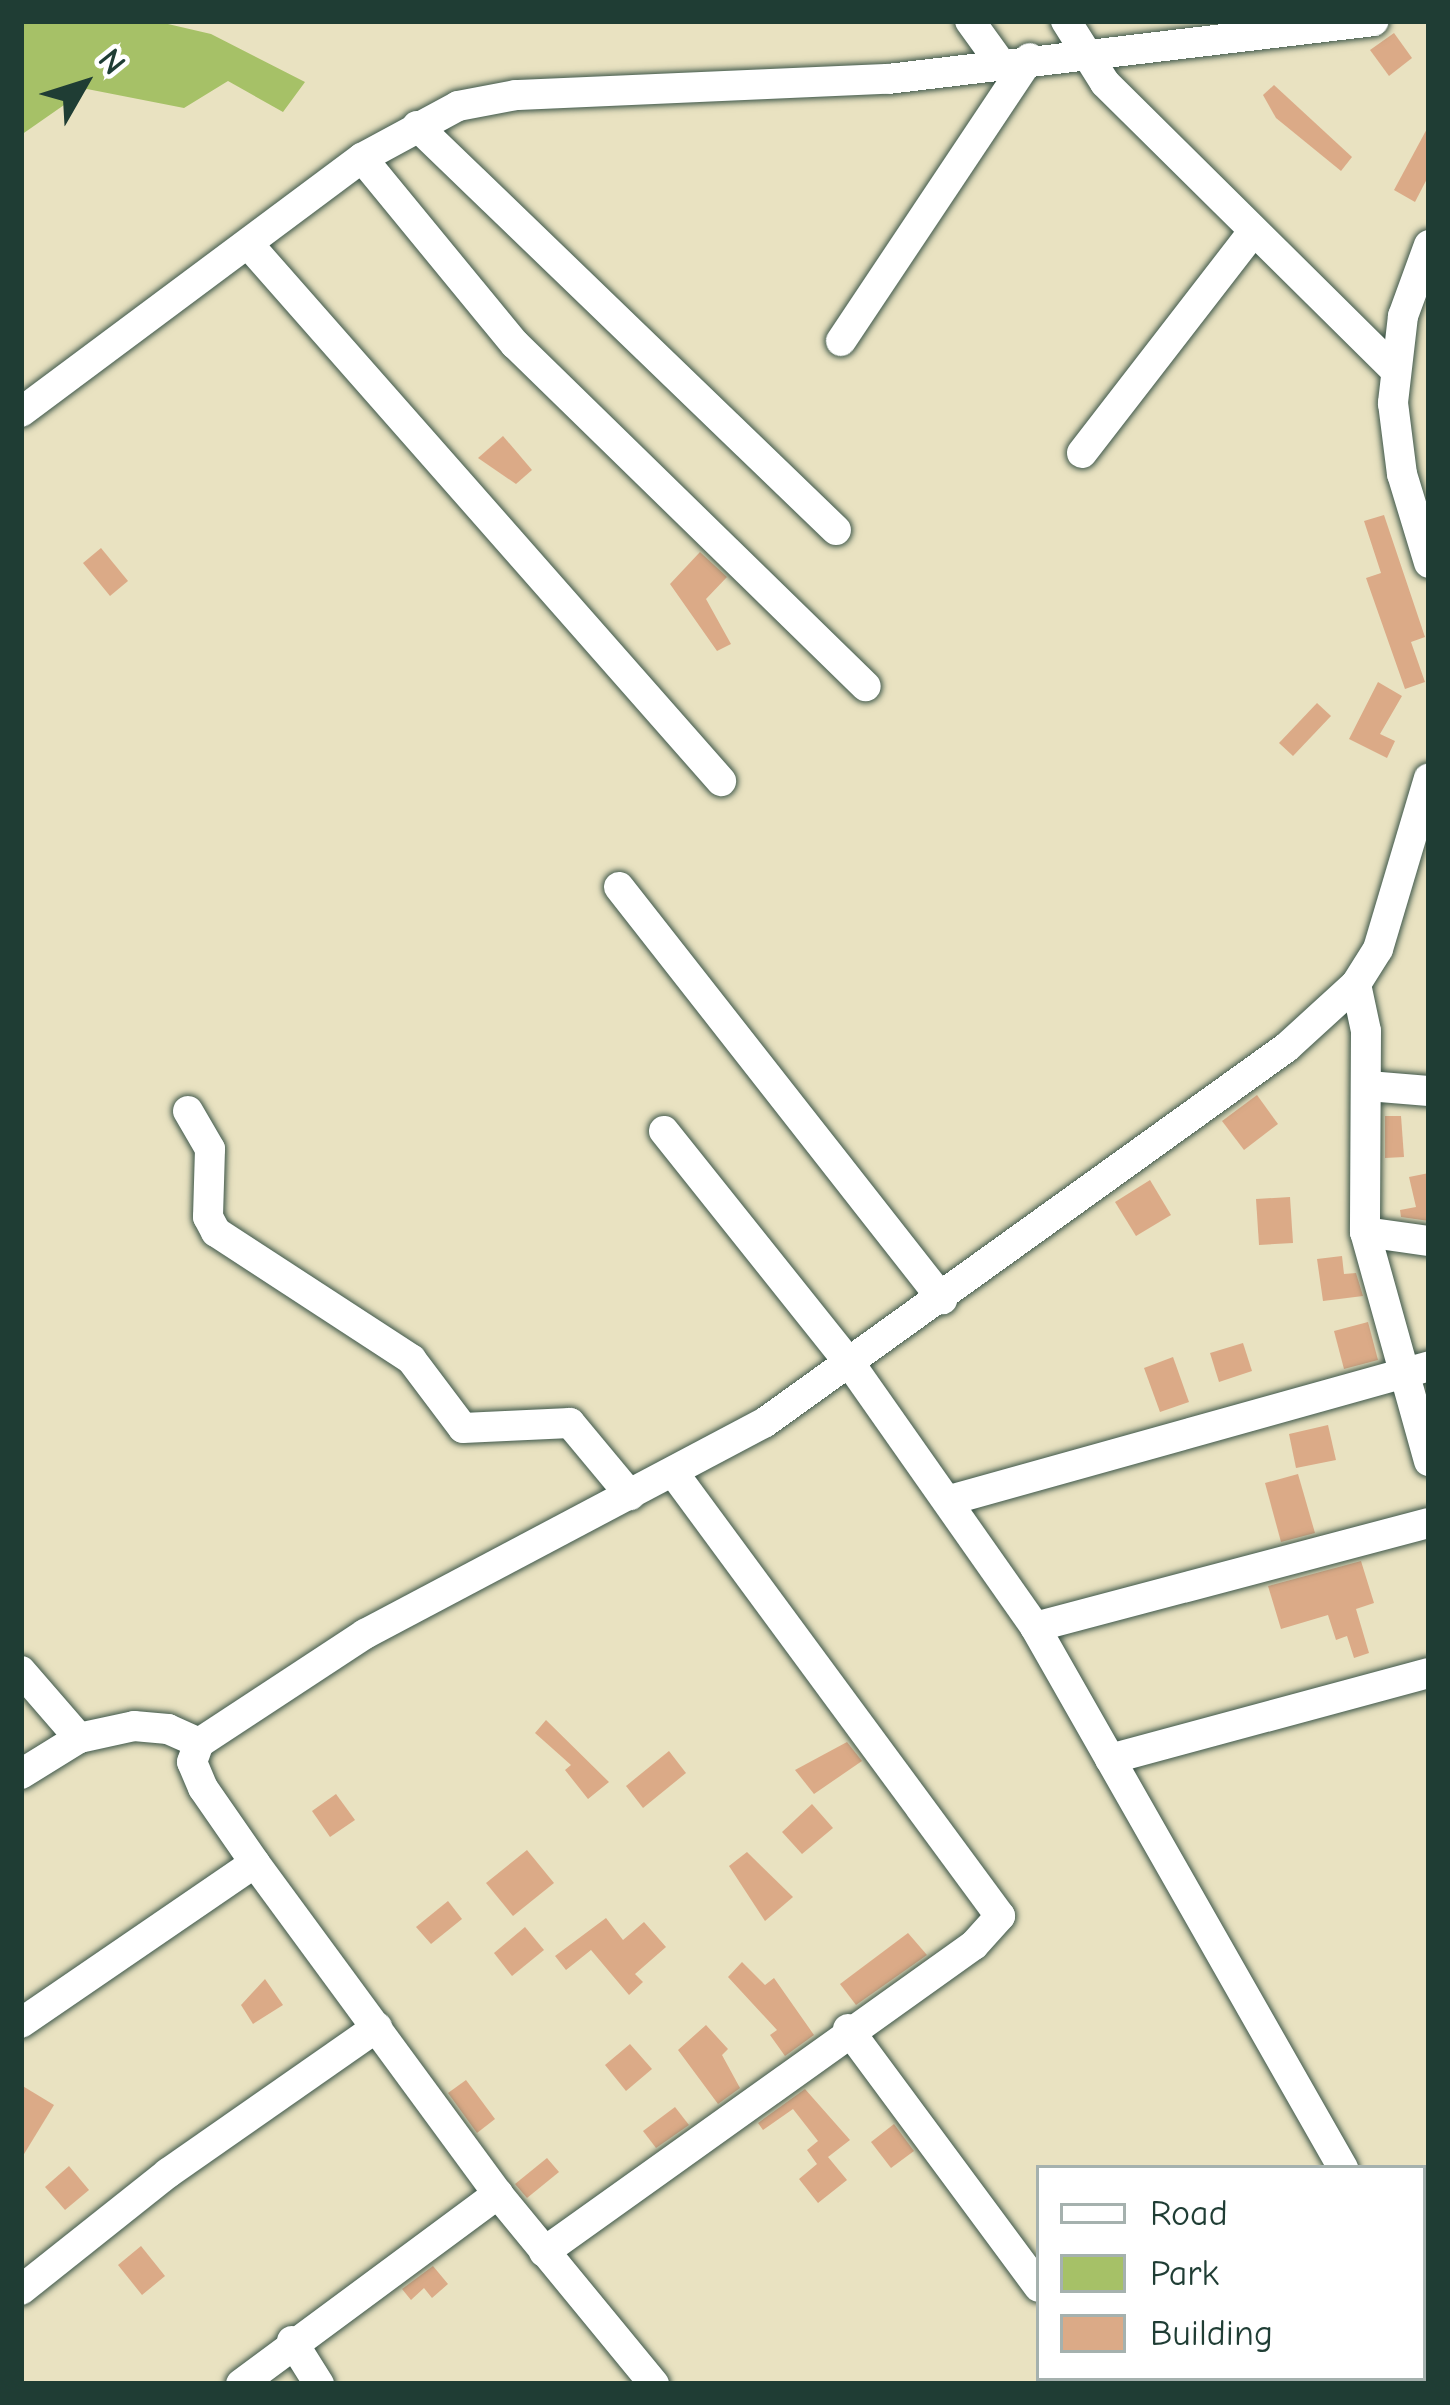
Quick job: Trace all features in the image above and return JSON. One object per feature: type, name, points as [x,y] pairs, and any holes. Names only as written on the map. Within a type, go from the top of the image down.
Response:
[{"type":"street","points":[[970,21],[1015,61]]},
{"type":"street","points":[[1066,21],[1092,53],[1105,83],[1393,368]]},
{"type":"street","points":[[26,399],[250,246],[362,158],[458,106],[516,95],[888,79],[1374,21]]},
{"type":"street","points":[[841,341],[1015,61]]},
{"type":"street","points":[[417,126],[836,530]]},
{"type":"street","points":[[362,158],[515,344],[866,686]]},
{"type":"street","points":[[1082,453],[1252,232]]},
{"type":"street","points":[[250,246],[722,781]]},
{"type":"street","points":[[1429,247],[1393,368],[1402,474],[1429,563]]},
{"type":"street","points":[[654,2384],[498,2194],[255,1863],[203,1789],[192,1762],[199,1743],[365,1634],[673,1472],[851,1365],[1287,1047],[1356,984],[1378,949],[1429,778]]},
{"type":"street","points":[[619,887],[942,1299]]},
{"type":"street","points":[[1356,984],[1368,1086],[1365,1232],[1417,1367],[1429,1461]]},
{"type":"street","points":[[1368,1086],[1429,1091]]},
{"type":"street","points":[[188,1112],[209,1148],[208,1217],[216,1232],[411,1359],[463,1428],[570,1423],[630,1495]]},
{"type":"street","points":[[664,1131],[851,1365],[950,1500],[1035,1628],[1341,2165]]},
{"type":"street","points":[[1365,1232],[1429,1241]]},
{"type":"street","points":[[950,1500],[1417,1367]]},
{"type":"street","points":[[544,2252],[848,2029],[974,1945],[1000,1916],[673,1472]]},
{"type":"street","points":[[1035,1628],[1429,1523]]},
{"type":"street","points":[[21,1671],[79,1738]]},
{"type":"street","points":[[1110,1759],[1429,1673]]},
{"type":"street","points":[[21,1774],[79,1738],[147,1725],[199,1743]]},
{"type":"street","points":[[21,2023],[255,1863]]},
{"type":"street","points":[[21,2290],[168,2173],[377,2027]]},
{"type":"street","points":[[848,2029],[1036,2283]]},
{"type":"street","points":[[241,2384],[292,2341],[498,2194]]},
{"type":"street","points":[[292,2341],[319,2384]]},
{"type":"green space","points":[[21,21],[155,21],[211,34],[305,82],[283,112],[228,81],[184,108],[87,89],[21,135]]},
{"type":"building","points":[[1394,33],[1412,58],[1389,76],[1370,50]]},
{"type":"building","points":[[1274,85],[1352,157],[1341,171],[1276,118],[1263,95]]},
{"type":"building","points":[[1429,125],[1429,175],[1415,202],[1394,190]]},
{"type":"building","points":[[503,436],[532,470],[516,484],[478,458]]},
{"type":"building","points":[[1384,515],[1425,637],[1411,642],[1425,682],[1405,689],[1366,578],[1381,573],[1364,521]]},
{"type":"building","points":[[101,548],[128,581],[110,596],[83,563]]},
{"type":"building","points":[[700,552],[727,577],[706,599],[731,644],[717,651],[670,584]]},
{"type":"building","points":[[1378,682],[1402,696],[1380,734],[1395,741],[1387,758],[1349,739]]},
{"type":"building","points":[[1317,703],[1331,716],[1293,756],[1279,743]]},
{"type":"building","points":[[1257,1095],[1278,1124],[1244,1150],[1222,1121]]},
{"type":"building","points":[[1385,1116],[1401,1116],[1404,1157],[1385,1158]]},
{"type":"building","points":[[1429,1173],[1429,1221],[1401,1217],[1400,1210],[1416,1207],[1409,1177]]},
{"type":"building","points":[[1150,1180],[1171,1215],[1136,1236],[1115,1202]]},
{"type":"building","points":[[1290,1197],[1293,1243],[1259,1245],[1256,1199]]},
{"type":"building","points":[[1342,1256],[1344,1274],[1356,1273],[1363,1296],[1323,1301],[1317,1259]]},
{"type":"building","points":[[1368,1322],[1378,1360],[1344,1369],[1334,1331]]},
{"type":"building","points":[[1243,1343],[1252,1371],[1219,1382],[1210,1353]]},
{"type":"building","points":[[1173,1357],[1189,1402],[1160,1412],[1144,1368]]},
{"type":"building","points":[[1328,1425],[1336,1460],[1296,1468],[1289,1434]]},
{"type":"building","points":[[1298,1474],[1315,1533],[1281,1542],[1265,1483]]},
{"type":"building","points":[[1361,1561],[1374,1603],[1356,1609],[1369,1653],[1354,1658],[1347,1636],[1336,1640],[1328,1615],[1281,1629],[1268,1586]]},
{"type":"building","points":[[546,1720],[609,1782],[588,1799],[565,1770],[571,1765],[535,1733]]},
{"type":"building","points":[[847,1742],[862,1761],[814,1794],[795,1770]]},
{"type":"building","points":[[669,1751],[686,1773],[643,1808],[626,1786]]},
{"type":"building","points":[[336,1794],[355,1820],[330,1837],[312,1811]]},
{"type":"building","points":[[812,1804],[833,1828],[802,1854],[782,1832]]},
{"type":"building","points":[[527,1850],[554,1883],[513,1916],[486,1883]]},
{"type":"building","points":[[747,1852],[793,1897],[765,1921],[729,1866]]},
{"type":"building","points":[[448,1901],[462,1919],[431,1944],[416,1927]]},
{"type":"building","points":[[606,1918],[623,1940],[644,1922],[666,1947],[635,1974],[643,1982],[629,1995],[591,1950],[566,1970],[555,1956]]},
{"type":"building","points":[[525,1927],[544,1950],[512,1976],[494,1953]]},
{"type":"building","points":[[908,1933],[927,1955],[856,2005],[840,1984]]},
{"type":"building","points":[[742,1962],[765,1985],[774,1978],[814,2035],[785,2056],[770,2035],[777,2030],[728,1977]]},
{"type":"building","points":[[265,1979],[283,2005],[253,2024],[241,2005]]},
{"type":"building","points":[[706,2025],[728,2049],[722,2055],[740,2088],[718,2104],[678,2050]]},
{"type":"building","points":[[630,2044],[652,2069],[626,2091],[605,2065]]},
{"type":"building","points":[[466,2080],[495,2119],[477,2133],[448,2093]]},
{"type":"building","points":[[21,2085],[54,2105],[21,2159]]},
{"type":"building","points":[[805,2089],[850,2140],[828,2157],[847,2180],[818,2203],[799,2179],[817,2164],[807,2150],[818,2141],[793,2109],[763,2130],[758,2123]]},
{"type":"building","points":[[675,2107],[689,2125],[656,2148],[643,2131]]},
{"type":"building","points":[[894,2124],[914,2151],[891,2168],[871,2142]]},
{"type":"building","points":[[547,2158],[559,2172],[527,2198],[515,2184]]},
{"type":"building","points":[[69,2166],[89,2190],[65,2210],[45,2187]]},
{"type":"building","points":[[141,2246],[165,2276],[142,2295],[118,2265]]},
{"type":"building","points":[[433,2266],[448,2284],[432,2298],[424,2288],[411,2300],[402,2289]]}]
